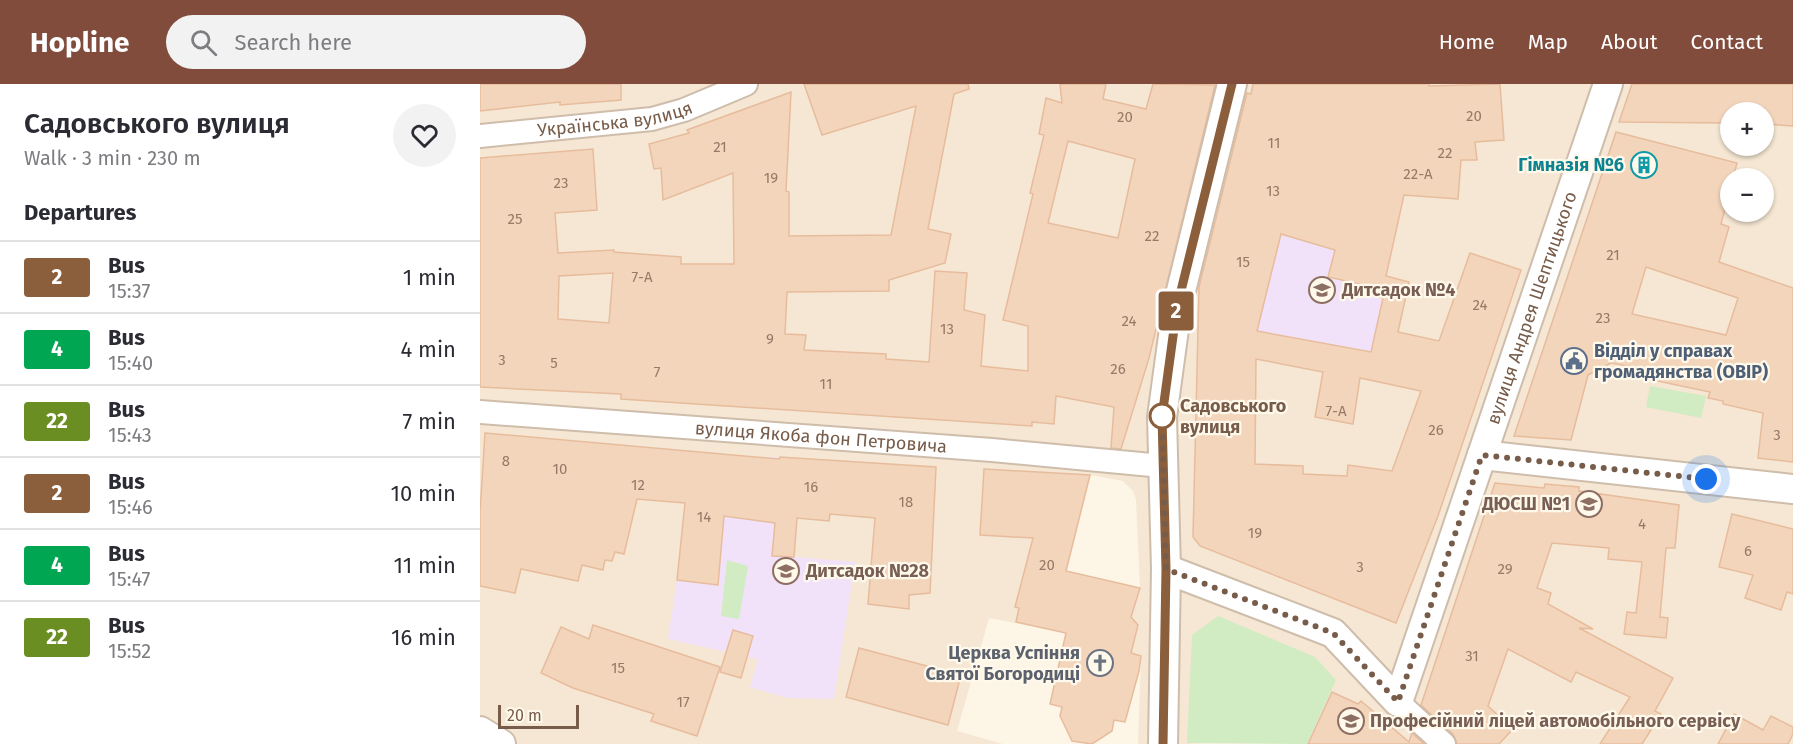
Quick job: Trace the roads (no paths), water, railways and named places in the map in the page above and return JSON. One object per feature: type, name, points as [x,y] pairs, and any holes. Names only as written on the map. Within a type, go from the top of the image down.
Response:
[{"type":"street","name":"Українська вулиця","points":[[480,136],[652,119],[684,110],[746,84]]},
{"type":"street","points":[[1163,744],[1166,569],[1162,417],[1177,307],[1232,84]]},
{"type":"street","name":"вулиця Андрея Шептицького","points":[[1398,702],[1608,84]]},
{"type":"street","name":"вулиця Якоба фон Петровича","points":[[480,412],[992,450],[1162,466]]},
{"type":"street","points":[[1482,455],[1793,489]]},
{"type":"street","points":[[1166,569],[1333,633],[1398,702],[1444,744]]},
{"type":"street","points":[[480,731],[501,744]]},
{"type":"place","name":"Гімназія №6","points":[[1644,165]]},
{"type":"place","name":"Дитсадок №4","points":[[1322,290]]},
{"type":"place","name":"Відділ у справах громадянства (ОВІР)","points":[[1574,361]]},
{"type":"place","name":"Садовського вулиця","points":[[1162,416]]},
{"type":"place","name":"ДЮСШ №1","points":[[1589,504]]},
{"type":"place","name":"Дитсадок №28","points":[[786,571]]},
{"type":"place","name":"Церква Успіння Святої Богородиці","points":[[1100,663]]},
{"type":"place","name":"Професійний ліцей автомобільного сервісу","points":[[1351,721]]}]
